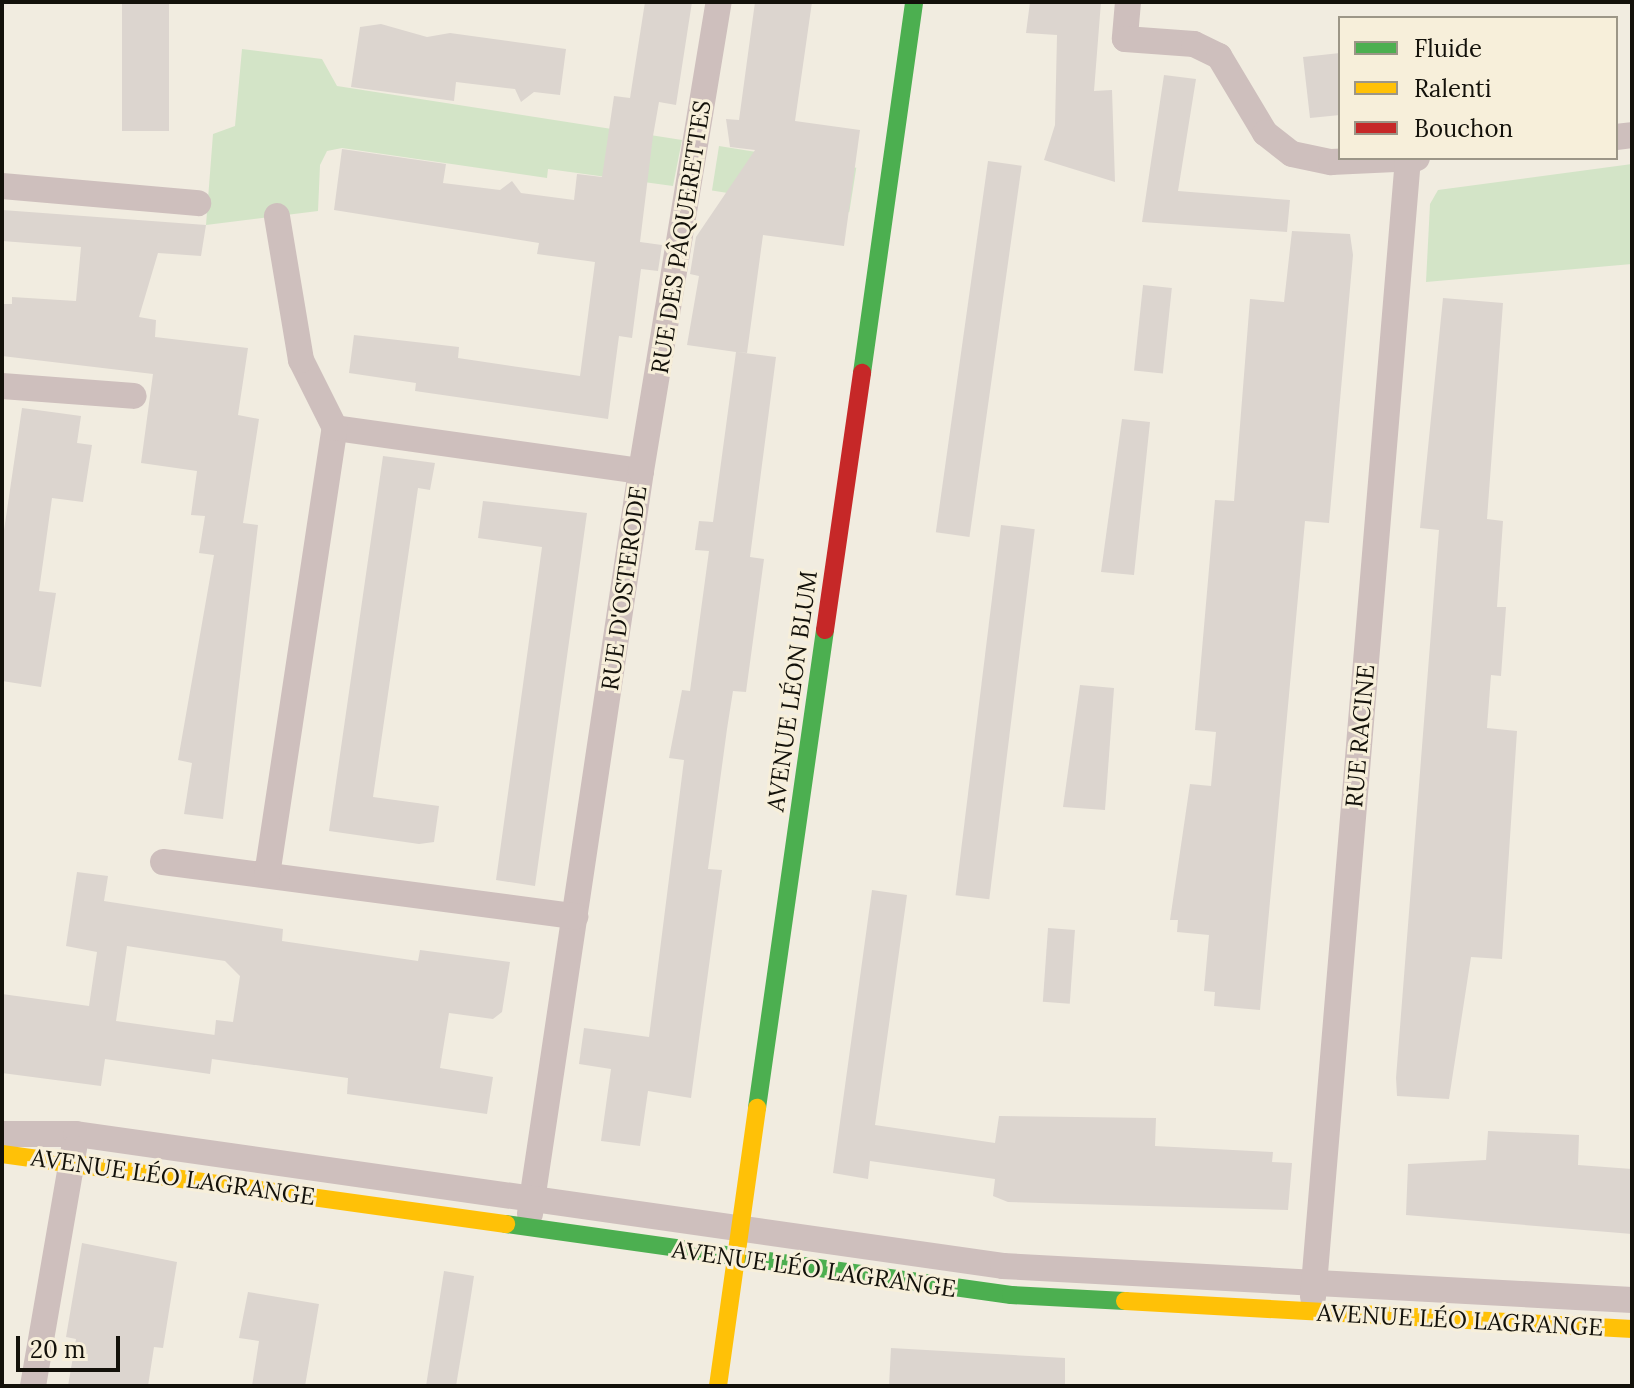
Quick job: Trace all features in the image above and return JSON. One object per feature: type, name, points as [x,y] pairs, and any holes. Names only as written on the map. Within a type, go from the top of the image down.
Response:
[{"type":"street","name":"RUE DES PÂQUERETTES","points":[[641,471],[719,2]]},
{"type":"street","name":"AVENUE LÉON BLUM","points":[[762,1270],[754,1232],[914,2]]},
{"type":"street","points":[[930,2],[930,45]]},
{"type":"street","points":[[1128,2],[1125,39],[1194,44],[1219,56],[1265,133],[1292,154],[1331,162],[1382,160]]},
{"type":"street","name":"RUE RACINE","points":[[1311,1312],[1408,160]]},
{"type":"street","points":[[2,186],[198,203]]},
{"type":"street","points":[[267,875],[335,428],[301,360],[277,216]]},
{"type":"street","points":[[2,386],[134,396]]},
{"type":"street","name":"RUE D'OSTERODE","points":[[335,428],[641,471],[528,1228]]},
{"type":"street","points":[[163,862],[575,916]]},
{"type":"street","name":"AVENUE LÉO LAGRANGE","points":[[2,1134],[76,1134],[1003,1266],[1632,1300]]},
{"type":"street","points":[[33,1386],[76,1134]]},
{"type":"street","name":"AVENUE LÉO LAGRANGE","points":[[2,1154],[528,1228],[737,1260],[762,1270],[1011,1295],[1632,1329]]},
{"type":"street","name":"AVENUE LÉON BLUM","points":[[718,1386],[737,1260],[772,1204]]},
{"type":"green space","points":[[242,49],[322,59],[337,86],[682,140],[673,186],[548,169],[547,178],[342,148],[327,151],[320,165],[318,211],[206,225],[213,134],[235,126]]},
{"type":"green space","points":[[719,146],[856,168],[849,212],[712,190]]},
{"type":"green space","points":[[1632,164],[1632,264],[1426,282],[1430,204],[1438,190]]},
{"type":"building","points":[[122,2],[169,2],[169,131],[122,131]]},
{"type":"building","points":[[645,2],[692,2],[676,105],[659,102],[653,136],[640,242],[662,245],[658,271],[641,269],[632,338],[619,336],[608,419],[415,391],[416,383],[349,373],[354,335],[459,347],[458,358],[580,376],[595,262],[537,254],[539,243],[334,210],[342,149],[446,164],[443,183],[500,190],[512,181],[521,193],[574,200],[577,174],[602,177],[614,96],[630,98]]},
{"type":"building","points":[[755,2],[812,2],[795,121],[860,130],[844,246],[763,235],[747,353],[737,352],[776,357],[750,557],[764,559],[746,692],[733,691],[708,869],[722,870],[691,1098],[648,1091],[640,1146],[601,1141],[611,1069],[579,1064],[584,1028],[649,1037],[684,760],[669,758],[682,690],[690,691],[709,551],[695,550],[699,521],[713,522],[736,352],[687,345],[699,276],[690,274],[696,237],[755,150],[730,147],[726,119],[739,120]]},
{"type":"building","points":[[1030,2],[1101,2],[1094,91],[1112,90],[1115,182],[1044,160],[1055,125],[1057,35],[1026,33]]},
{"type":"building","points":[[381,24],[427,37],[450,33],[566,49],[560,95],[534,92],[521,102],[515,89],[456,82],[454,101],[351,87],[360,27]]},
{"type":"building","points":[[1338,53],[1338,115],[1310,118],[1303,57]]},
{"type":"building","points":[[1164,75],[1196,79],[1178,191],[1290,200],[1287,232],[1142,222]]},
{"type":"building","points":[[988,161],[1022,166],[969,537],[936,532]]},
{"type":"building","points":[[2,210],[206,225],[201,256],[158,253],[139,317],[156,320],[155,337],[248,348],[238,415],[259,419],[243,523],[258,525],[223,819],[184,814],[192,763],[178,760],[214,555],[199,553],[205,516],[191,515],[197,471],[141,463],[153,374],[2,356],[2,304],[12,304],[12,297],[76,301],[81,247],[2,241]]},
{"type":"building","points":[[1292,231],[1350,234],[1353,255],[1329,523],[1305,521],[1260,1010],[1214,1006],[1215,992],[1204,991],[1209,935],[1177,932],[1178,920],[1170,920],[1190,784],[1211,786],[1216,732],[1195,730],[1215,500],[1234,501],[1250,299],[1284,302]]},
{"type":"building","points":[[1143,285],[1172,288],[1163,374],[1134,371]]},
{"type":"building","points":[[1443,298],[1503,303],[1487,519],[1503,521],[1497,607],[1506,607],[1501,676],[1491,675],[1487,728],[1517,731],[1502,959],[1471,957],[1449,1099],[1397,1096],[1396,1078],[1439,530],[1420,528]]},
{"type":"building","points":[[22,408],[81,416],[77,443],[92,445],[83,502],[52,498],[39,591],[56,593],[41,687],[2,681],[2,544]]},
{"type":"building","points":[[1122,419],[1150,422],[1134,575],[1101,572]]},
{"type":"building","points":[[383,456],[435,463],[430,490],[418,488],[373,797],[439,806],[434,842],[419,844],[329,831]]},
{"type":"building","points":[[483,501],[587,513],[535,886],[496,880],[542,547],[478,538]]},
{"type":"building","points":[[1001,525],[1035,529],[989,899],[956,895]]},
{"type":"building","points":[[1080,685],[1114,688],[1105,810],[1063,807]]},
{"type":"building","points":[[77,872],[108,876],[104,901],[283,929],[282,941],[418,961],[420,950],[510,962],[502,1012],[493,1019],[449,1013],[440,1068],[493,1077],[487,1114],[347,1094],[348,1078],[212,1059],[212,1056],[210,1074],[105,1059],[101,1086],[2,1073],[2,994],[89,1006],[97,952],[66,946]],"holes":[[[127,946],[225,961],[240,976],[233,1022],[216,1020],[214,1035],[116,1021]]]},
{"type":"building","points":[[872,890],[907,895],[875,1125],[995,1143],[999,1116],[1156,1118],[1155,1146],[1273,1152],[1272,1162],[1292,1163],[1288,1210],[1008,1202],[993,1196],[995,1179],[870,1161],[868,1179],[833,1173]]},
{"type":"building","points":[[1048,928],[1075,930],[1070,1004],[1043,1002]]},
{"type":"building","points":[[1488,1131],[1579,1135],[1578,1165],[1632,1169],[1632,1234],[1406,1215],[1408,1164],[1486,1160]]},
{"type":"building","points":[[82,1243],[177,1262],[163,1348],[154,1347],[148,1386],[68,1386],[76,1339],[66,1337]]},
{"type":"building","points":[[444,1271],[474,1276],[470,1302],[456,1386],[426,1386]]},
{"type":"building","points":[[248,1292],[319,1304],[305,1386],[252,1386],[259,1341],[239,1338]]},
{"type":"building","points":[[891,1348],[1065,1358],[1065,1386],[889,1386]]},
{"type":"traffic: fast","points":[[862,373],[914,2]]},
{"type":"traffic: fast","points":[[757,1108],[825,630]]},
{"type":"traffic: fast","points":[[506,1224],[1011,1295],[1125,1301]]},
{"type":"traffic: slow","points":[[718,1386],[757,1108]]},
{"type":"traffic: slow","points":[[2,1154],[506,1224]]},
{"type":"traffic: slow","points":[[1125,1301],[1632,1329]]},
{"type":"traffic: jam","points":[[825,630],[862,373]]}]
